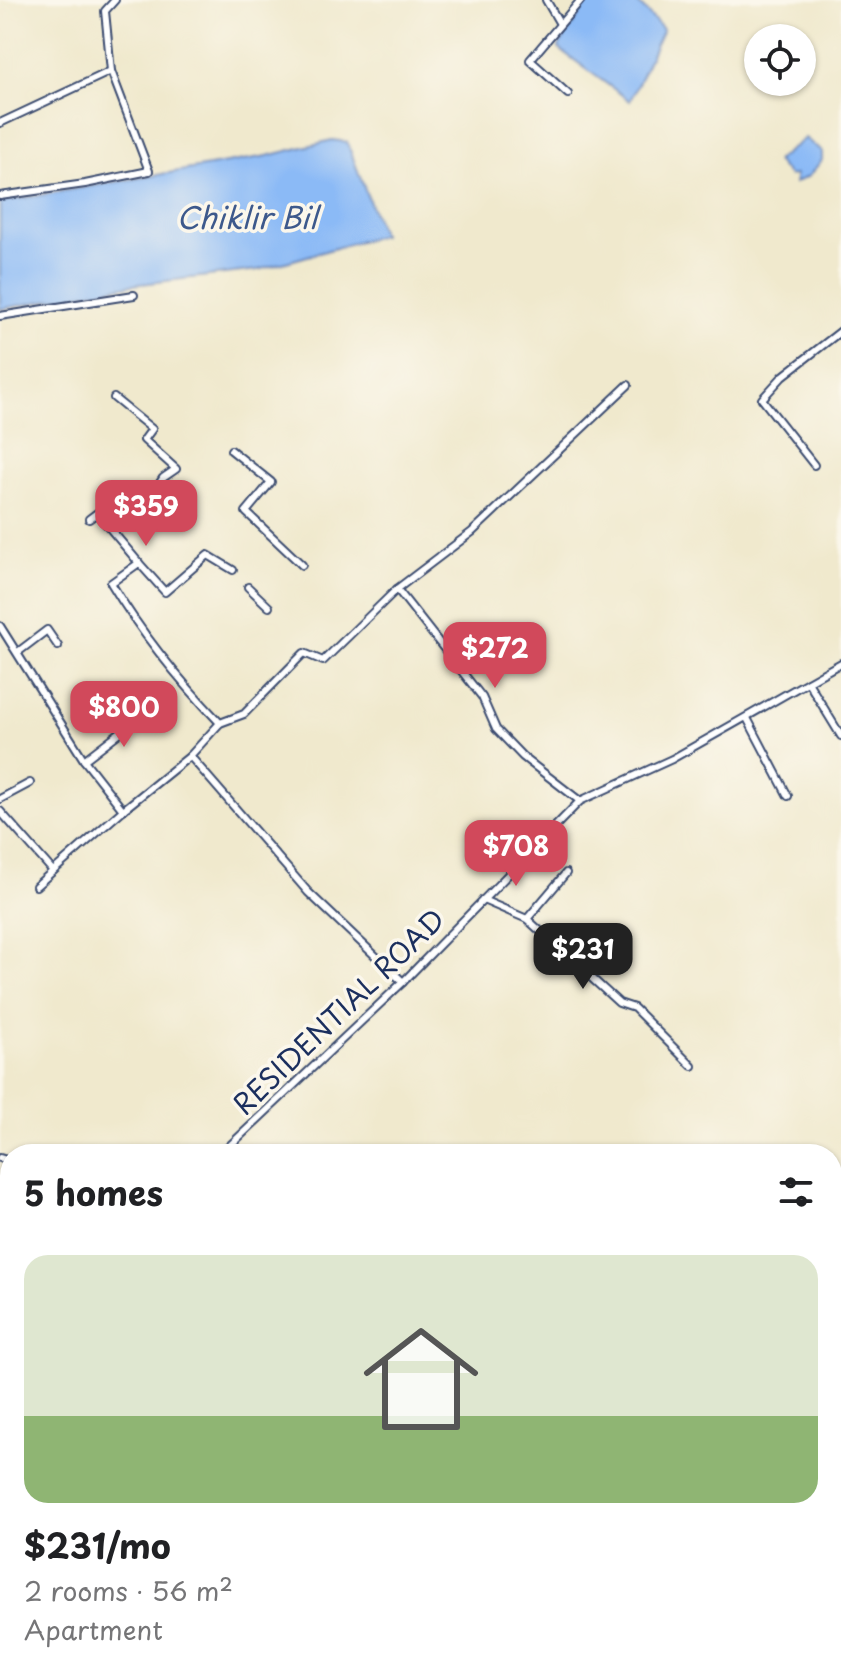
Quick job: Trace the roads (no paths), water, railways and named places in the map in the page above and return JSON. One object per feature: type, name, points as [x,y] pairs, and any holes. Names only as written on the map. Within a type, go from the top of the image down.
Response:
[{"type":"street","points":[[0,196],[149,171],[111,71],[105,11],[115,0]]},
{"type":"street","points":[[546,0],[560,24]]},
{"type":"street","points":[[568,94],[530,60],[581,0]]},
{"type":"street","points":[[0,123],[111,71]]},
{"type":"street","points":[[0,316],[134,295]]},
{"type":"street","points":[[814,465],[762,399],[783,376],[841,331]]},
{"type":"street","points":[[36,886],[190,756],[220,723],[244,714],[304,653],[323,661],[397,589],[472,532],[628,385]]},
{"type":"street","points":[[106,524],[143,492],[151,497],[163,478],[176,469],[144,440],[152,429],[114,398]]},
{"type":"street","points":[[231,450],[271,482],[246,512],[302,565]]},
{"type":"street","points":[[89,519],[97,513],[165,592],[208,555],[233,570]]},
{"type":"street","points":[[139,563],[111,583],[138,628],[150,635],[176,677],[220,723]]},
{"type":"street","points":[[248,587],[269,607]]},
{"type":"street","points":[[397,589],[482,697],[496,729],[523,757],[580,801]]},
{"type":"street","points":[[0,626],[84,760],[123,810]]},
{"type":"street","points":[[18,652],[47,630],[58,646]]},
{"type":"street","name":"RESIDENTIAL ROAD","points":[[232,1144],[403,982],[580,801],[747,718],[841,663]]},
{"type":"street","points":[[808,682],[841,736]]},
{"type":"street","points":[[84,760],[145,713]]},
{"type":"street","points":[[747,718],[788,796]]},
{"type":"street","points":[[190,756],[308,892],[403,982]]},
{"type":"street","points":[[0,799],[30,783]]},
{"type":"street","points":[[0,811],[53,871]]},
{"type":"street","points":[[527,919],[566,873]]},
{"type":"street","points":[[483,900],[527,919],[619,1003],[634,1008],[692,1066]]},
{"type":"water","points":[[589,0],[635,0],[663,29],[630,101],[558,48]]},
{"type":"water","points":[[805,138],[822,152],[822,160],[809,176],[795,183],[795,175],[789,176],[776,161]]},
{"type":"water","name":"Chiklir Bil","points":[[332,140],[347,142],[382,235],[258,270],[124,286],[0,309],[0,202],[267,156]]}]
